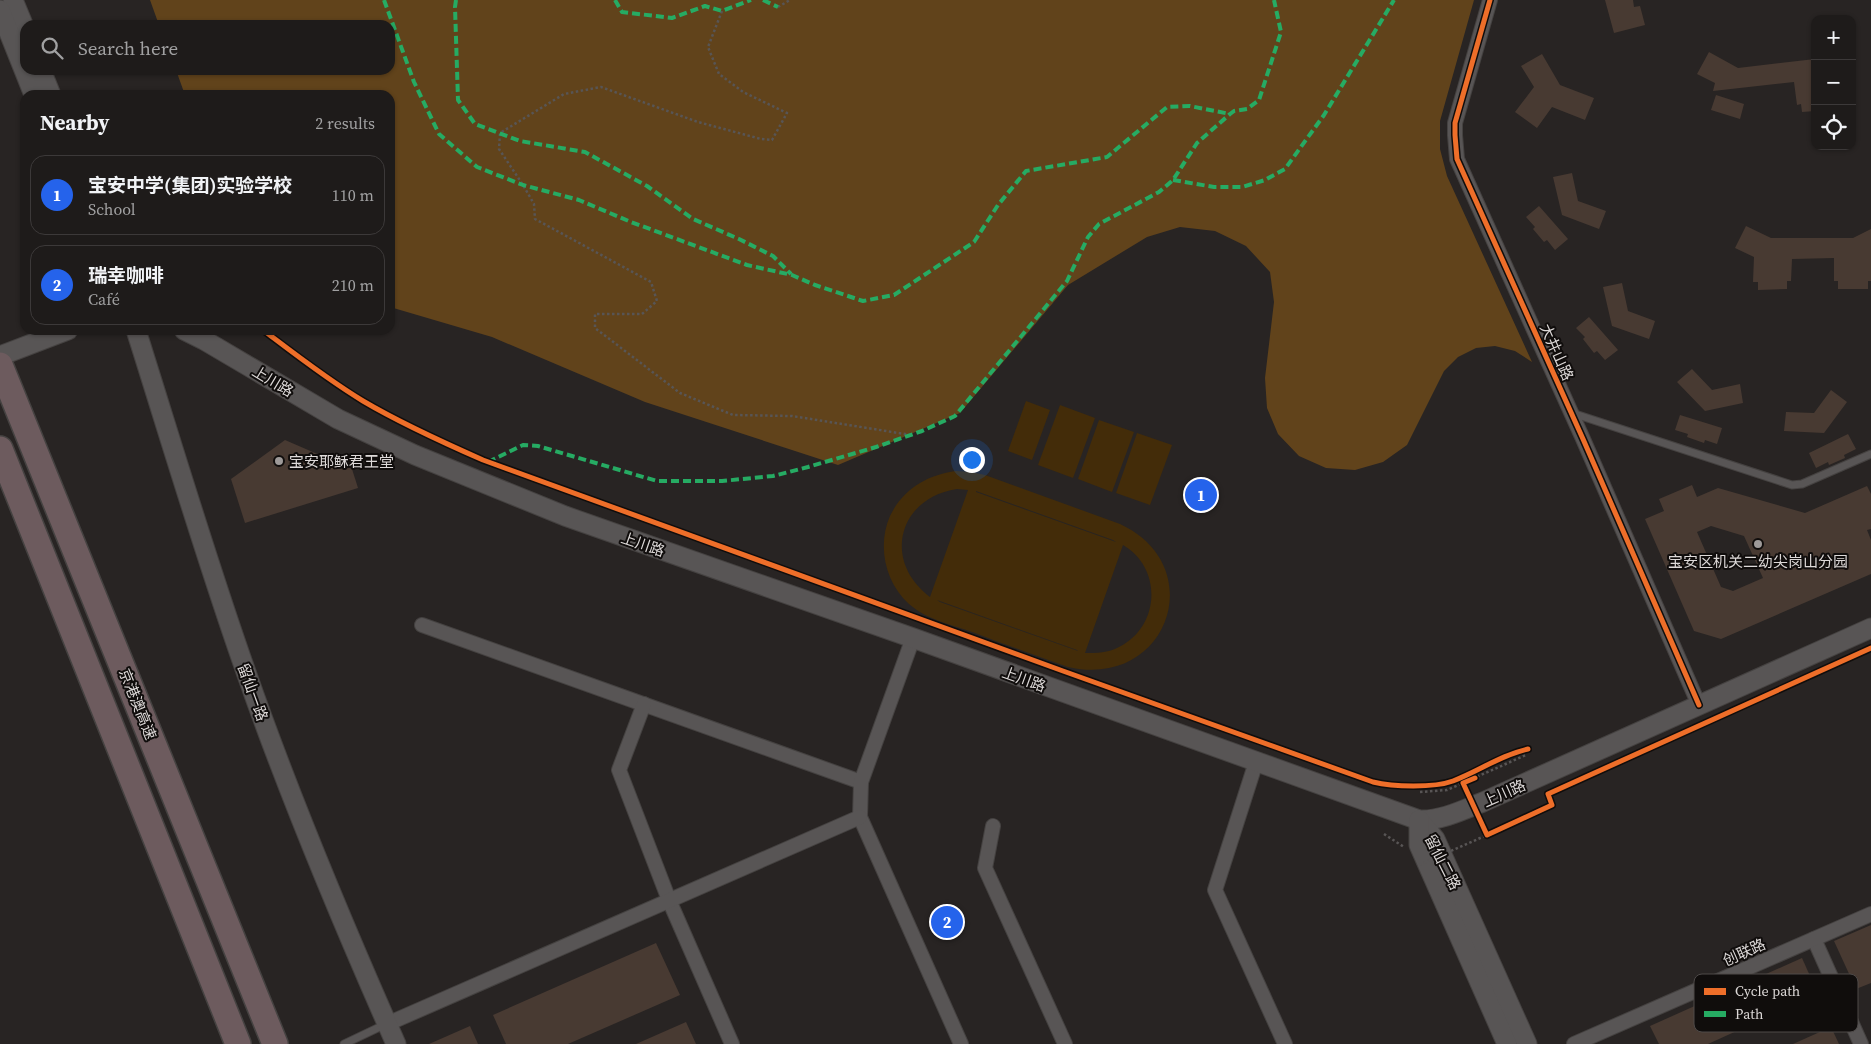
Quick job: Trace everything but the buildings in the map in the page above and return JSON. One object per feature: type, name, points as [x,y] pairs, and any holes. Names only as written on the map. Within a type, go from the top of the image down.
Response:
[{"type":"highway","name":"京港澳高速","points":[[0,364],[275,1044]]},
{"type":"highway","points":[[0,449],[238,1044]]},
{"type":"main road","points":[[13,0],[21,20]]},
{"type":"main road","points":[[0,10],[20,60]]},
{"type":"main road","points":[[26,75],[32,90]]},
{"type":"main road","points":[[43,75],[50,90]]},
{"type":"main road","points":[[0,356],[55,335]]},
{"type":"main road","name":"留仙一路","points":[[138,335],[246,671],[297,810],[396,1044]]},
{"type":"main road","name":"上川路","points":[[194,335],[338,419],[415,455],[565,516],[913,638],[1419,820],[1426,821],[1454,814],[1476,805],[1871,628]]},
{"type":"main road","name":"留仙二路","points":[[1419,820],[1419,846],[1507,1044]]},
{"type":"main road","name":"留仙二路","points":[[1419,820],[1435,838],[1527,1044]]},
{"type":"street","name":"大井山路","points":[[1490,0],[1456,123],[1454,135],[1457,159],[1699,705]]},
{"type":"street","points":[[422,624],[861,782]]},
{"type":"street","points":[[913,638],[861,782],[860,817],[961,1044]]},
{"type":"street","points":[[644,704],[619,770],[669,900],[732,1044]]},
{"type":"street","points":[[1256,762],[1215,890],[1285,1044]]},
{"type":"street","points":[[387,1024],[860,817]]},
{"type":"street","points":[[993,826],[985,868],[1065,1044]]},
{"type":"street","name":"创联路","points":[[1732,974],[1871,914]]},
{"type":"street","points":[[1814,938],[1830,974]]},
{"type":"street","name":"创联路","points":[[1574,1044],[1694,991]]},
{"type":"street","points":[[1856,1032],[1861,1044]]},
{"type":"lane","points":[[1571,413],[1792,485],[1802,484],[1871,454]]},
{"type":"lane","points":[[344,1044],[387,1024]]},
{"type":"path","points":[[778,7],[790,0]]},
{"type":"path","points":[[722,11],[708,47],[719,74],[743,92],[787,113],[772,140],[761,139],[698,122],[601,87],[564,94],[500,133],[498,149],[534,204],[535,219],[651,282],[657,301],[642,314],[595,314],[596,328],[680,393],[733,415],[792,416],[911,435]]},
{"type":"path","points":[[1520,751],[1528,749]]},
{"type":"path","points":[[1420,792],[1446,790],[1526,756]]},
{"type":"path","points":[[1420,786],[1445,783],[1478,769]]},
{"type":"path","points":[[1463,784],[1486,835]]},
{"type":"path","points":[[1419,865],[1552,805]]},
{"type":"shaded area","points":[[150,0],[1474,0],[1440,121],[1440,149],[1447,176],[1532,362],[1515,351],[1495,346],[1476,348],[1458,357],[1444,371],[1407,445],[1383,462],[1355,470],[1326,468],[1299,456],[1278,434],[1267,408],[1265,378],[1274,302],[1270,272],[1246,246],[1215,231],[1180,227],[1147,237],[1068,285],[960,413],[838,465],[645,402],[492,337],[395,308],[395,90],[183,90],[178,75],[395,75],[395,20],[157,20]]},
{"type":"shaded area","points":[[1026,401],[1050,410],[1032,460],[1008,451]]},
{"type":"shaded area","points":[[1060,405],[1095,418],[1073,478],[1038,465]]},
{"type":"shaded area","points":[[1099,420],[1134,432],[1112,492],[1078,479]]},
{"type":"shaded area","points":[[1137,433],[1172,445],[1150,505],[1116,493]]},
{"type":"shaded area","points":[[956,471],[985,475],[1120,524],[1148,543],[1164,567],[1170,594],[1166,620],[1152,643],[1131,660],[1103,669],[1068,667],[940,622],[916,610],[901,595],[889,574],[884,551],[886,527],[895,506],[909,491],[926,480]],"holes":[[[957,489],[968,490],[930,597],[915,582],[906,566],[902,549],[903,533],[910,518],[921,505],[937,495]],[[976,491],[1116,542],[976,492]],[[1123,545],[1136,555],[1145,568],[1150,582],[1149,612],[1143,626],[1133,638],[1119,647],[1107,652],[1085,653]],[[937,600],[1078,651],[940,602]]]},
{"type":"marked path","points":[[384,0],[391,20]]},
{"type":"marked path","points":[[456,0],[458,100],[475,124],[520,141],[585,152],[647,186],[693,219],[773,256],[791,274]]},
{"type":"marked path","points":[[615,0],[622,12],[672,18],[705,6],[722,11],[751,0]]},
{"type":"marked path","points":[[763,0],[778,7]]},
{"type":"marked path","points":[[488,462],[523,445],[538,446],[657,481],[722,481],[773,476],[876,447],[922,431],[955,416],[1067,281],[1088,237],[1099,224],[1159,192],[1173,180],[1197,143],[1234,111],[1247,109],[1259,100],[1281,32],[1274,0]]},
{"type":"marked path","points":[[1173,180],[1214,187],[1242,187],[1265,180],[1285,169],[1324,115],[1394,0]]},
{"type":"marked path","points":[[395,30],[414,82],[439,134],[477,167],[523,185],[579,200],[631,222],[747,265],[792,275],[863,301],[894,295],[974,242],[998,205],[1026,171],[1107,157],[1167,107],[1190,106],[1230,114]]},
{"type":"cycle path","points":[[1490,0],[1455,123],[1457,159],[1583,439],[1699,705]]},
{"type":"cycle path","points":[[270,335],[325,376],[363,401],[407,425],[483,460],[1373,782],[1413,786],[1445,783],[1463,777],[1499,759],[1528,749]]},
{"type":"cycle path","points":[[1475,778],[1463,783],[1487,835],[1552,805],[1548,794],[1871,648]]},
{"type":"place","name":"宝安耶稣君王堂","points":[[279,461]]},
{"type":"place","name":"宝安中学(集团)实验学校","points":[[1201,495]]},
{"type":"place","name":"宝安区机关二幼尖岗山分园","points":[[1758,544]]},
{"type":"place","name":"瑞幸咖啡","points":[[947,922]]}]
